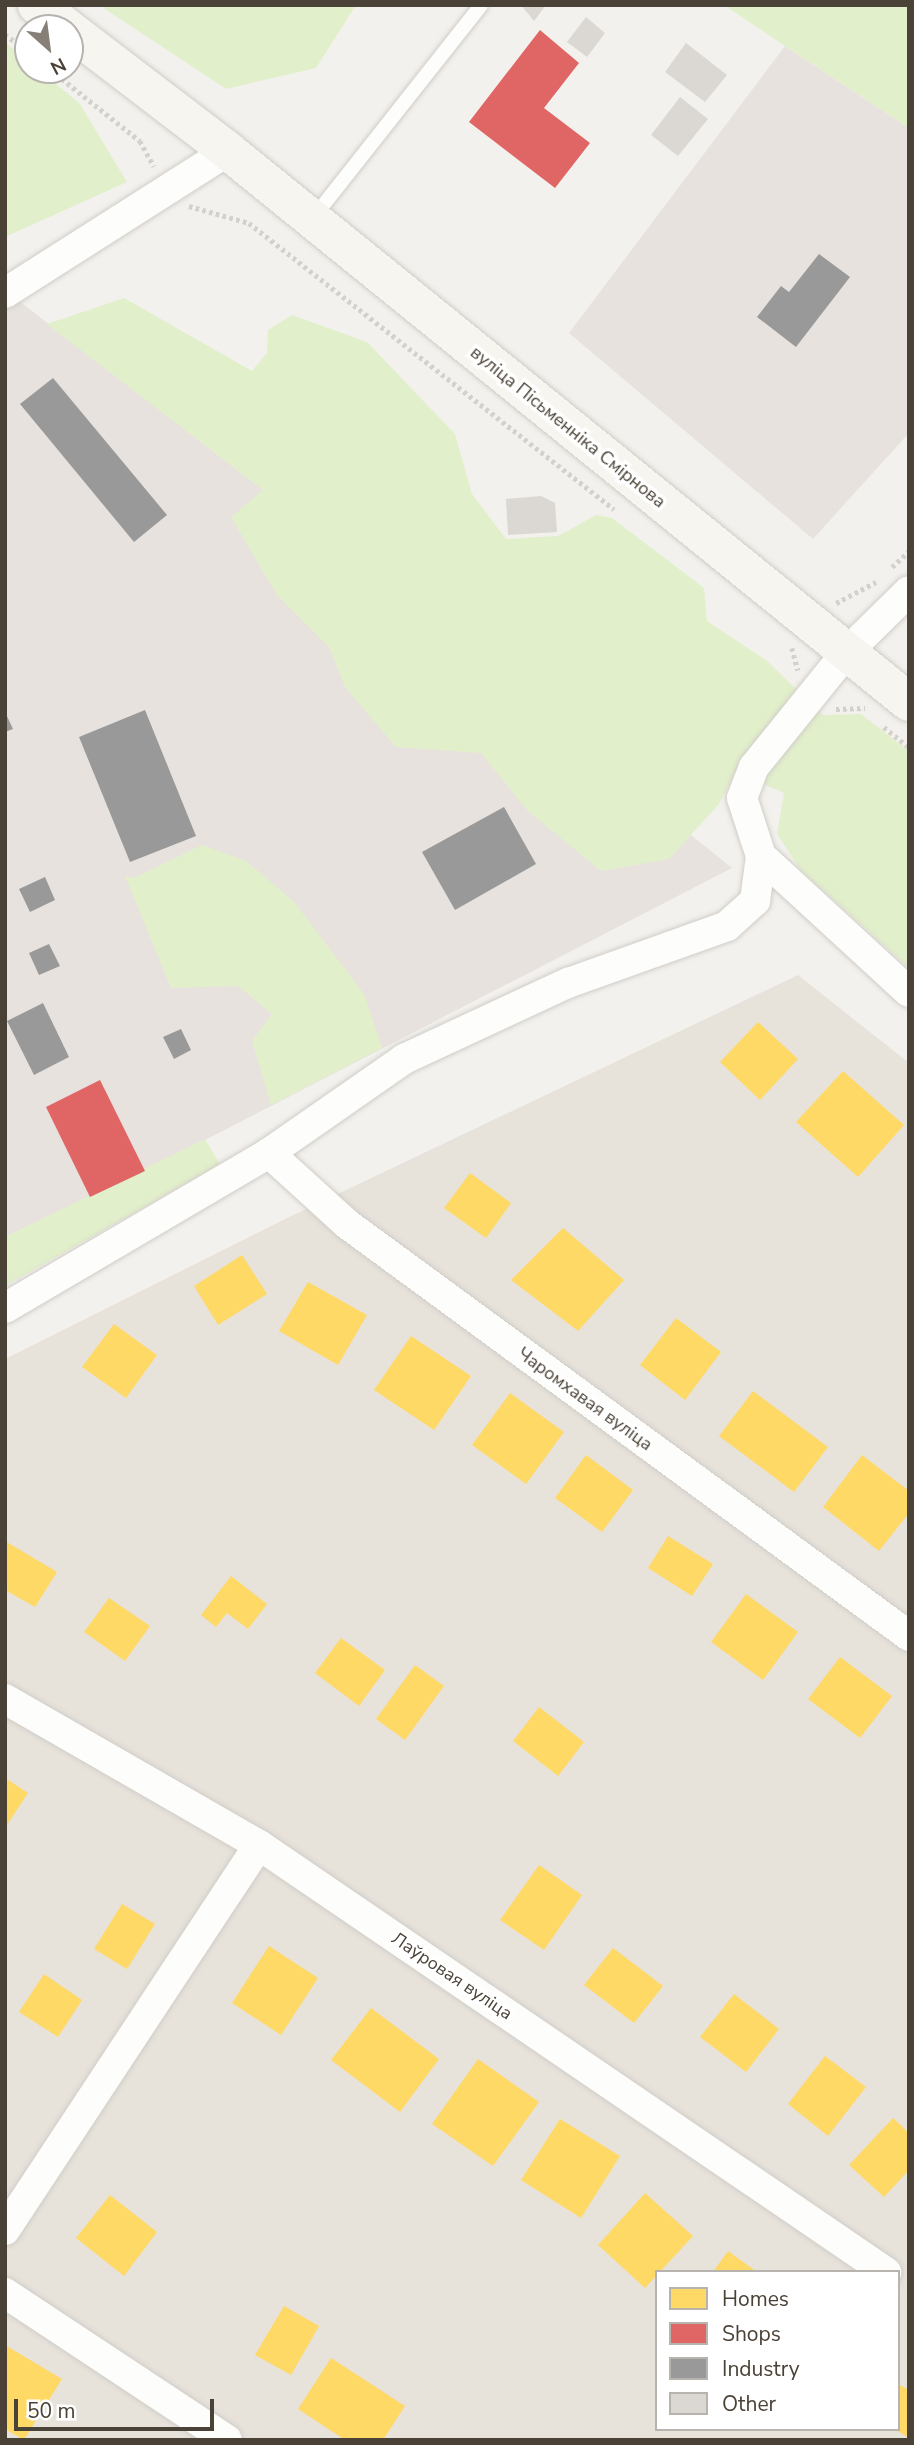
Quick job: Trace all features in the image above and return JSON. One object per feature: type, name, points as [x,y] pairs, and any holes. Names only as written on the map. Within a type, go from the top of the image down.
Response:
[{"type":"main road","name":"вуліца Пісьменніка Смірнова","points":[[84,41],[228,151],[909,702]]},
{"type":"street","points":[[7,291],[228,151]]},
{"type":"street","points":[[5,1308],[269,1153],[404,1059],[568,983],[727,926],[755,901],[761,856],[742,799],[754,767],[846,653],[909,590]]},
{"type":"street","points":[[761,856],[909,992]]},
{"type":"street","name":"Чаромхавая вуліца","points":[[269,1153],[347,1224],[909,1636]]},
{"type":"street","name":"Лаўровая вуліца","points":[[5,1699],[259,1845],[883,2270]]},
{"type":"street","points":[[5,2230],[259,1845]]},
{"type":"street","points":[[5,2293],[227,2440]]},
{"type":"lane","points":[[312,219],[481,5]]},
{"type":"path","points":[[69,84],[140,141],[168,190],[195,210],[248,223],[618,512]]},
{"type":"path","points":[[781,639],[792,648],[801,684],[832,709],[865,708],[909,747]]},
{"type":"shaded area","points":[[785,46],[909,128],[909,433],[813,539],[569,333]]},
{"type":"shaded area","points":[[5,290],[263,490],[732,868],[145,1171],[5,1237]]},
{"type":"shaded area","points":[[798,975],[909,1063],[909,2440],[5,2440],[5,1359],[281,1221]]},
{"type":"green space","points":[[99,5],[356,5],[316,68],[226,89]]},
{"type":"green space","points":[[724,5],[909,5],[909,128],[785,46]]},
{"type":"green space","points":[[5,42],[14,49],[14,84],[56,84],[80,104],[127,182],[5,237]]},
{"type":"green space","points":[[124,298],[252,371],[267,353],[268,330],[292,315],[367,342],[455,434],[472,494],[506,539],[558,536],[596,515],[612,518],[704,588],[707,621],[766,660],[823,715],[861,714],[909,751],[909,968],[800,869],[777,834],[784,793],[735,772],[719,804],[669,859],[601,871],[527,810],[481,753],[396,747],[345,687],[329,647],[277,595],[231,517],[263,490],[47,324]]},
{"type":"green space","points":[[202,845],[246,861],[294,902],[364,994],[382,1048],[271,1105],[252,1041],[272,1014],[238,986],[171,988],[125,876],[134,878]]},
{"type":"green space","points":[[205,1139],[220,1164],[5,1286],[5,1237]]},
{"type":"building: Homes","points":[[758,1022],[798,1059],[760,1100],[720,1062]]},
{"type":"building: Homes","points":[[843,1071],[904,1125],[858,1177],[796,1122]]},
{"type":"building: Homes","points":[[470,1173],[511,1203],[486,1238],[444,1208]]},
{"type":"building: Homes","points":[[563,1228],[624,1280],[578,1331],[511,1280]]},
{"type":"building: Homes","points":[[242,1255],[267,1294],[218,1325],[194,1286]]},
{"type":"building: Homes","points":[[308,1282],[367,1315],[338,1365],[279,1331]]},
{"type":"building: Homes","points":[[676,1318],[721,1352],[685,1400],[640,1365]]},
{"type":"building: Homes","points":[[114,1324],[157,1355],[126,1398],[82,1367]]},
{"type":"building: Homes","points":[[411,1336],[471,1376],[434,1430],[374,1390]]},
{"type":"building: Homes","points":[[753,1391],[828,1447],[794,1492],[719,1436]]},
{"type":"building: Homes","points":[[510,1393],[564,1432],[526,1484],[472,1445]]},
{"type":"building: Homes","points":[[586,1455],[633,1490],[602,1532],[555,1498]]},
{"type":"building: Homes","points":[[862,1455],[909,1491],[909,1513],[879,1551],[823,1507]]},
{"type":"building: Homes","points":[[668,1536],[713,1564],[692,1596],[648,1568]]},
{"type":"building: Homes","points":[[5,1541],[57,1572],[35,1607],[5,1590]]},
{"type":"building: Homes","points":[[231,1576],[267,1604],[248,1629],[227,1613],[216,1627],[201,1615]]},
{"type":"building: Homes","points":[[746,1594],[798,1632],[763,1680],[711,1642]]},
{"type":"building: Homes","points":[[109,1598],[150,1626],[125,1661],[84,1632]]},
{"type":"building: Homes","points":[[341,1638],[385,1670],[359,1706],[315,1673]]},
{"type":"building: Homes","points":[[840,1657],[892,1696],[860,1738],[808,1699]]},
{"type":"building: Homes","points":[[415,1665],[444,1686],[405,1740],[376,1719]]},
{"type":"building: Homes","points":[[539,1707],[584,1742],[558,1776],[513,1741]]},
{"type":"building: Homes","points":[[5,1778],[28,1793],[5,1828]]},
{"type":"building: Homes","points":[[539,1865],[582,1895],[544,1950],[500,1920]]},
{"type":"building: Homes","points":[[122,1904],[155,1924],[127,1969],[94,1949]]},
{"type":"building: Homes","points":[[269,1946],[318,1978],[281,2035],[232,2003]]},
{"type":"building: Homes","points":[[613,1948],[663,1986],[634,2023],[584,1985]]},
{"type":"building: Homes","points":[[44,1974],[82,2000],[58,2037],[19,2012]]},
{"type":"building: Homes","points":[[734,1994],[779,2029],[746,2072],[700,2037]]},
{"type":"building: Homes","points":[[371,2008],[439,2059],[400,2112],[331,2060]]},
{"type":"building: Homes","points":[[825,2056],[866,2087],[828,2136],[788,2104]]},
{"type":"building: Homes","points":[[478,2059],[539,2102],[493,2166],[432,2124]]},
{"type":"building: Homes","points":[[893,2118],[909,2133],[909,2170],[884,2197],[849,2165]]},
{"type":"building: Homes","points":[[560,2119],[620,2156],[581,2218],[521,2180]]},
{"type":"building: Homes","points":[[645,2193],[693,2236],[662,2270],[655,2270],[655,2277],[645,2288],[598,2245]]},
{"type":"building: Homes","points":[[110,2195],[157,2232],[124,2276],[76,2238]]},
{"type":"building: Homes","points":[[728,2251],[754,2270],[714,2270]]},
{"type":"building: Homes","points":[[284,2306],[319,2326],[291,2375],[255,2355]]},
{"type":"building: Homes","points":[[5,2345],[62,2379],[24,2440],[5,2429]]},
{"type":"building: Homes","points":[[331,2358],[405,2406],[383,2440],[345,2440],[298,2409]]},
{"type":"building: Homes","points":[[900,2385],[909,2390],[909,2438],[897,2431],[900,2431]]},
{"type":"building: Shops","points":[[540,30],[579,63],[544,108],[590,143],[555,188],[469,122]]},
{"type":"building: Shops","points":[[100,1080],[145,1171],[90,1197],[46,1107]]},
{"type":"building: Industry","points":[[819,254],[850,277],[796,347],[757,317],[781,286],[789,292]]},
{"type":"building: Industry","points":[[53,378],[167,515],[134,542],[20,404]]},
{"type":"building: Industry","points":[[145,710],[196,836],[130,862],[79,737]]},
{"type":"building: Industry","points":[[5,712],[13,729],[5,732]]},
{"type":"building: Industry","points":[[504,807],[536,864],[455,910],[422,852]]},
{"type":"building: Industry","points":[[45,877],[55,900],[30,912],[19,889]]},
{"type":"building: Industry","points":[[49,944],[60,966],[39,975],[29,953]]},
{"type":"building: Industry","points":[[43,1003],[69,1057],[34,1075],[7,1021]]},
{"type":"building: Industry","points":[[181,1029],[191,1050],[174,1059],[163,1037]]},
{"type":"building: Other","points":[[521,5],[546,5],[534,21]]},
{"type":"building: Other","points":[[586,17],[605,33],[587,57],[567,42]]},
{"type":"building: Other","points":[[686,43],[727,75],[705,102],[665,72]]},
{"type":"building: Other","points":[[680,97],[708,119],[678,156],[651,135]]},
{"type":"building: Other","points":[[541,496],[555,503],[557,532],[508,535],[506,499]]}]
